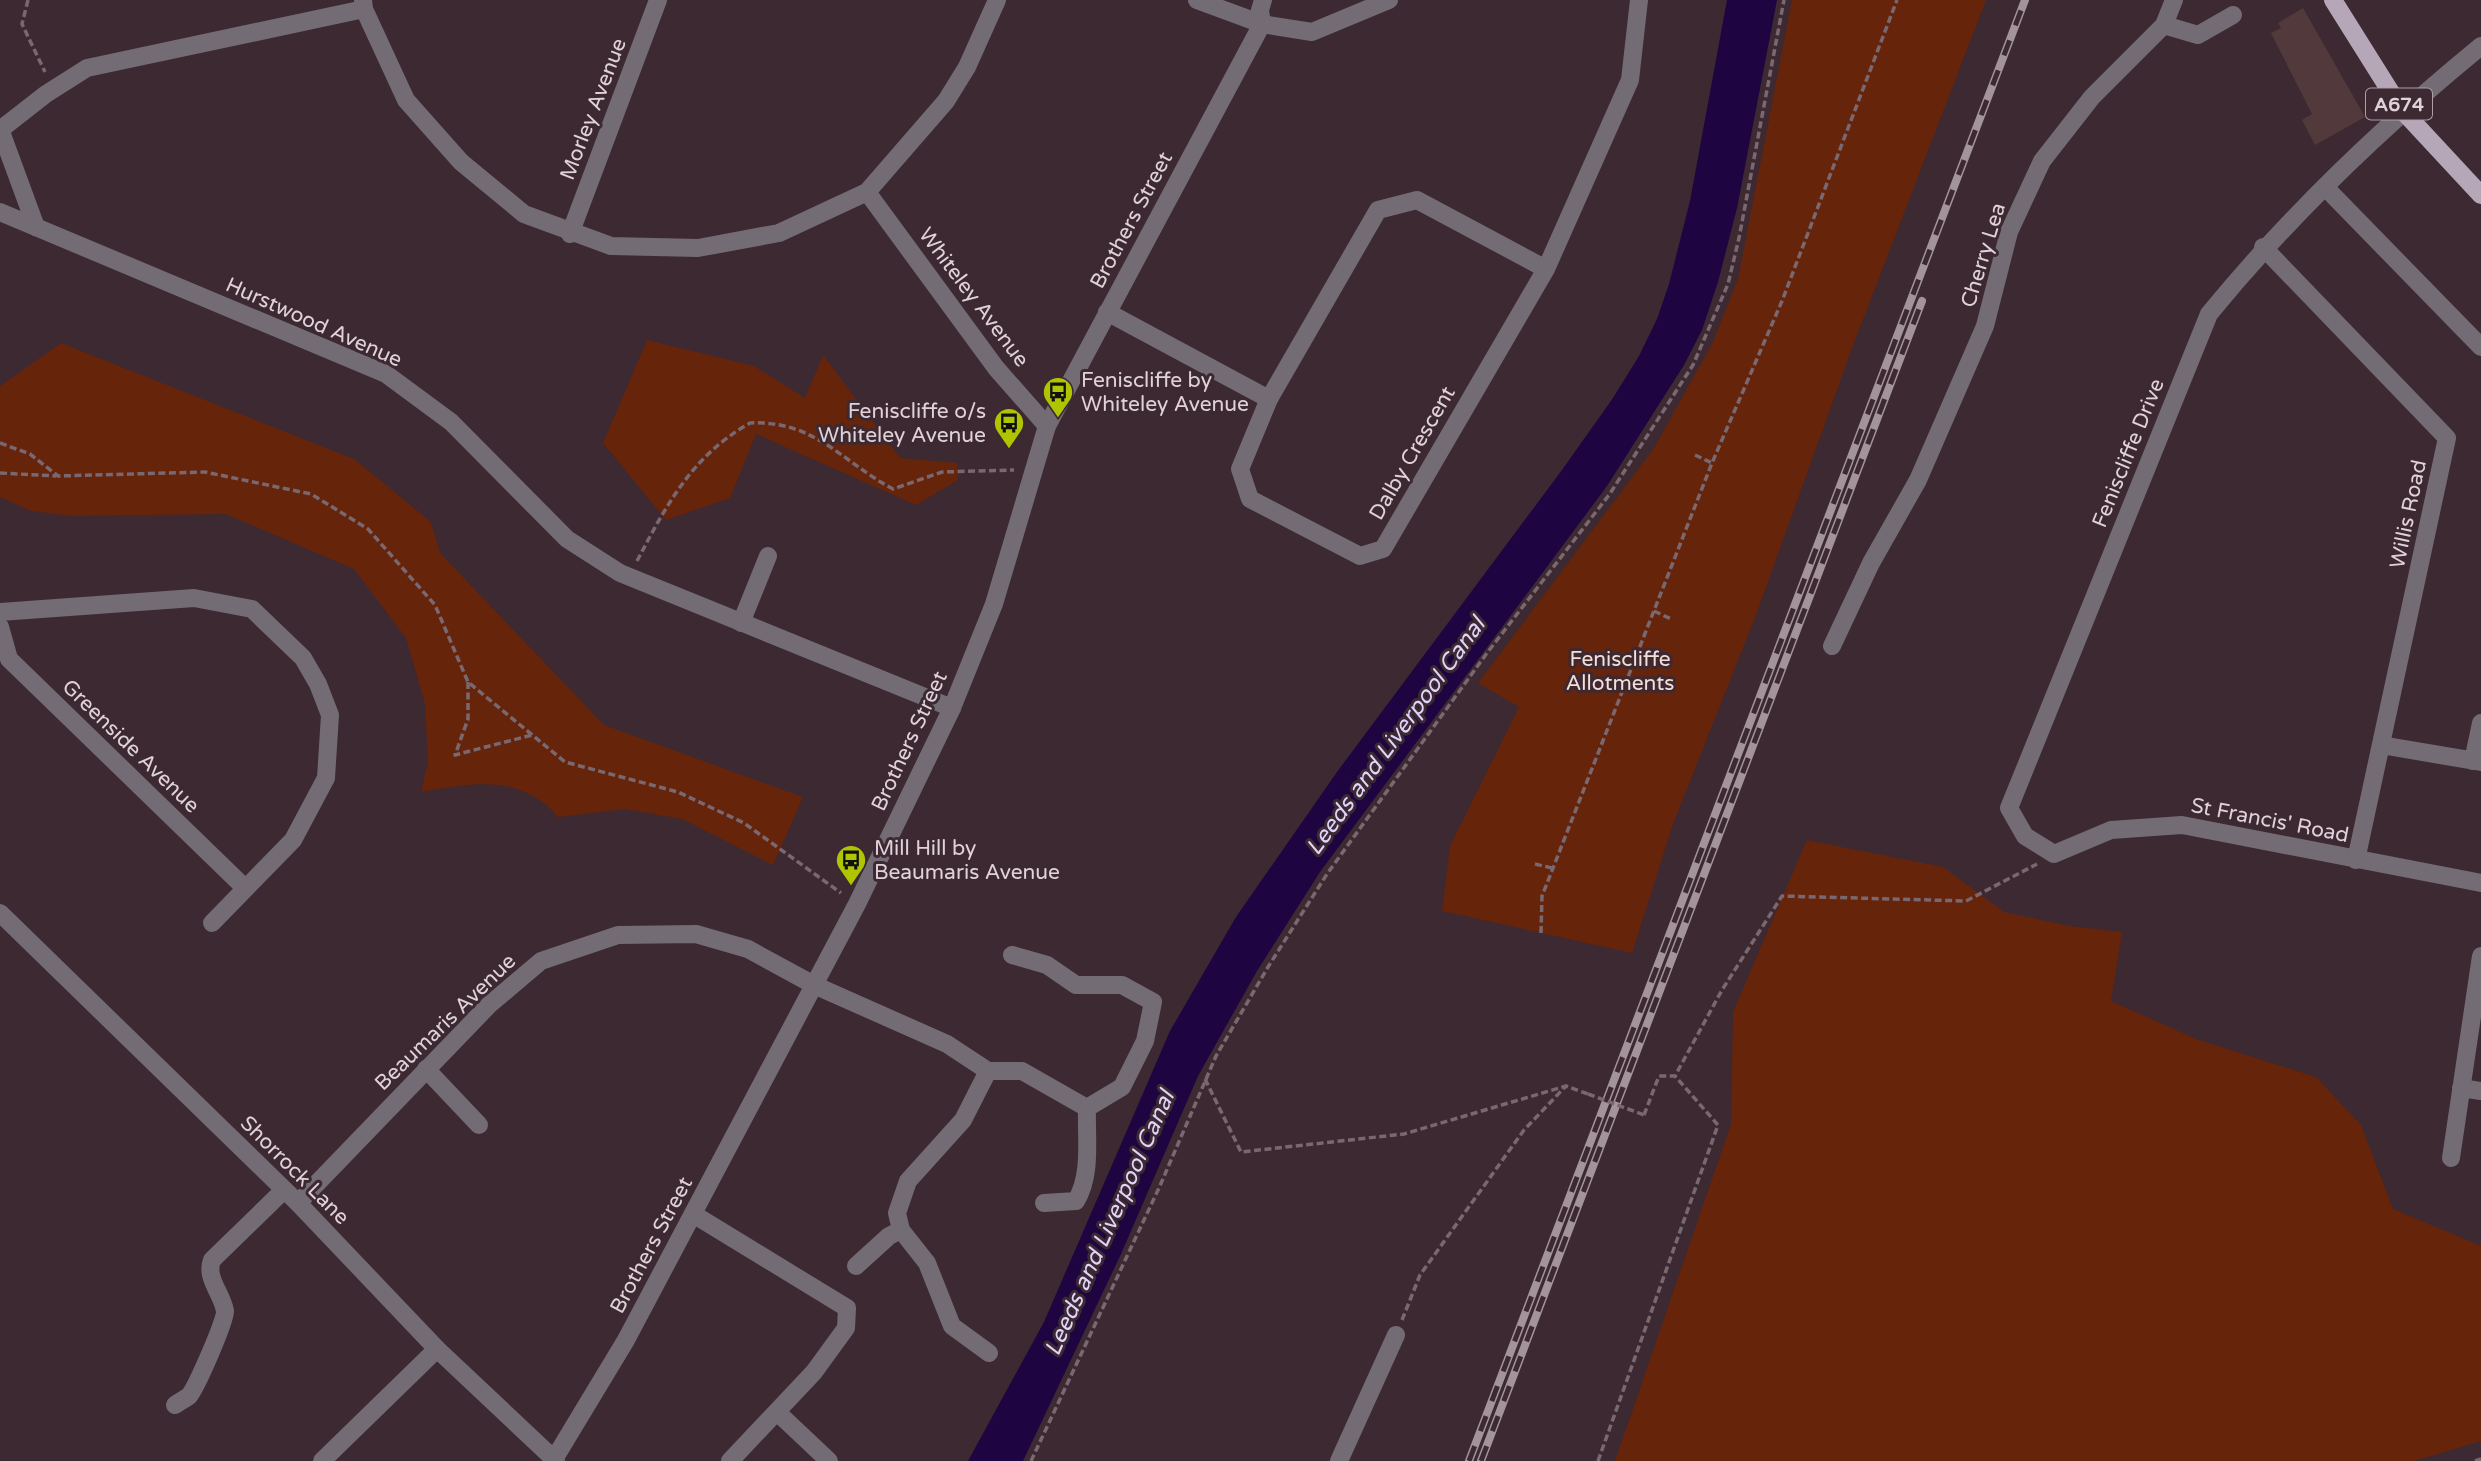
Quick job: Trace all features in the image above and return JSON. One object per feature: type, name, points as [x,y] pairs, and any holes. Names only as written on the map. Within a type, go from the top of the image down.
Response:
[{"type":"main road","name":"A674","points":[[2333,0],[2402,110],[2481,195]]},
{"type":"street","name":"Morley Avenue","points":[[570,234],[658,0]]},
{"type":"street","points":[[36,227],[0,130],[54,89],[87,68],[363,5],[405,100],[461,162],[524,214],[570,234],[611,246],[698,248],[779,233],[867,192],[946,101],[967,67],[997,0]]},
{"type":"street","points":[[1196,0],[1262,24],[1312,32],[1389,0]]},
{"type":"street","points":[[1262,24],[1259,10],[1263,0]]},
{"type":"street","name":"Dalby Crescent","points":[[1546,269],[1418,200],[1378,210],[1269,400],[1240,469],[1250,499],[1360,556],[1383,549],[1546,269],[1630,80],[1639,0]]},
{"type":"street","name":"Cherry Lea","points":[[1832,646],[1871,563],[1918,480],[1984,326],[2009,232],[2042,161],[2092,97],[2164,25],[2174,0]]},
{"type":"street","points":[[2164,25],[2198,35],[2233,15]]},
{"type":"street","name":"Brothers Street","points":[[554,1461],[626,1340],[857,904],[952,708],[995,604],[1047,426],[1262,24]]},
{"type":"street","name":"Feniscliffe Drive","points":[[2054,854],[2025,836],[2009,808],[2209,314],[2263,247],[2402,110],[2481,46]]},
{"type":"street","points":[[2325,187],[2481,346]]},
{"type":"street","name":"Whiteley Avenue","points":[[867,192],[996,368],[1047,426]]},
{"type":"street","name":"Hurstwood Avenue","points":[[0,212],[386,374],[451,422],[567,538],[628,576],[952,708]]},
{"type":"street","name":"Willis Road","points":[[2263,247],[2448,438],[2356,860]]},
{"type":"street","points":[[1107,312],[1269,400]]},
{"type":"street","points":[[741,623],[768,556]]},
{"type":"street","points":[[0,612],[194,598],[252,609],[303,658],[318,684],[330,715],[326,778],[293,840],[212,923]]},
{"type":"street","name":"Greenside Avenue","points":[[0,627],[9,659],[245,888]]},
{"type":"street","points":[[2381,746],[2477,762],[2481,723]]},
{"type":"street","name":"St Francis' Road","points":[[2054,854],[2111,830],[2182,825],[2481,883]]},
{"type":"street","name":"Shorrock Lane","points":[[0,914],[298,1203],[437,1349],[554,1461]]},
{"type":"street","name":"Beaumaris Avenue","points":[[298,1203],[489,1005],[541,961],[618,935],[696,934],[748,950],[814,985],[947,1044],[988,1071]]},
{"type":"street","points":[[1012,955],[1047,965],[1076,985],[1122,985],[1153,1002],[1145,1041],[1122,1087],[1087,1108]]},
{"type":"street","points":[[2451,1158],[2481,956]]},
{"type":"street","points":[[426,1069],[479,1125]]},
{"type":"street","points":[[989,1353],[952,1326],[927,1263],[901,1230],[897,1213],[908,1181],[963,1120],[988,1071],[1022,1071],[1087,1108]]},
{"type":"street","points":[[2461,1088],[2481,1091]]},
{"type":"street","points":[[1044,1203],[1076,1201],[1081,1193],[1086,1176],[1087,1108]]},
{"type":"street","points":[[175,1405],[188,1397],[199,1379],[224,1322],[223,1304],[211,1275],[212,1260],[284,1190]]},
{"type":"street","points":[[692,1214],[847,1308],[846,1328],[814,1372],[730,1461]]},
{"type":"street","points":[[856,1266],[889,1236],[901,1230]]},
{"type":"street","points":[[1339,1461],[1396,1335]]},
{"type":"street","points":[[322,1461],[437,1349]]},
{"type":"street","points":[[776,1412],[828,1461]]},
{"type":"path","points":[[28,0],[22,24],[54,89]]},
{"type":"path","points":[[1031,1461],[1159,1188],[1205,1079],[1268,967],[1327,874],[1487,653],[1609,495],[1693,365],[1728,284],[1784,0]]},
{"type":"path","points":[[1541,933],[1542,895],[1552,868],[1712,463],[1782,300],[1896,0]]},
{"type":"path","points":[[628,576],[674,491],[693,469],[750,423],[783,425],[809,433],[893,489],[942,472],[978,469],[1034,471]]},
{"type":"path","points":[[0,443],[30,454],[58,475]]},
{"type":"path","points":[[1695,454],[1712,463]]},
{"type":"path","points":[[0,474],[205,472],[311,494],[368,529],[435,605],[468,682],[468,719],[455,755],[532,735]]},
{"type":"path","points":[[1654,611],[1671,619]]},
{"type":"path","points":[[468,682],[565,762],[678,792],[744,823],[857,904]]},
{"type":"path","points":[[1675,1076],[1722,990],[1782,896],[1966,901],[2054,854]]},
{"type":"path","points":[[1535,864],[1552,868]]},
{"type":"path","points":[[1205,1079],[1241,1152],[1404,1134],[1566,1086],[1644,1115],[1659,1076],[1675,1076],[1718,1125],[1598,1461]]},
{"type":"path","points":[[1396,1335],[1420,1275],[1524,1130],[1566,1086]]},
{"type":"path","points":[[2475,1461],[2481,1459]]},
{"type":"green space","name":"Feniscliffe Allotments","points":[[1792,0],[1986,0],[1852,348],[1756,615],[1673,824],[1632,953],[1442,911],[1450,846],[1519,707],[1478,683],[1654,448],[1713,342],[1738,279]]},
{"type":"green space","points":[[647,340],[754,366],[805,398],[823,355],[900,458],[957,463],[958,480],[916,505],[756,434],[730,498],[666,520],[603,443]]},
{"type":"green space","points":[[61,343],[354,459],[430,521],[441,554],[604,725],[803,797],[773,865],[682,819],[625,809],[558,817],[527,793],[494,785],[477,784],[421,792],[428,762],[425,704],[406,638],[354,569],[226,514],[71,516],[31,511],[0,497],[0,386]]},
{"type":"green space","points":[[1807,840],[1943,867],[2004,912],[2070,926],[2122,932],[2111,1001],[2196,1039],[2316,1077],[2361,1125],[2393,1209],[2481,1246],[2481,1441],[2414,1461],[1615,1461],[1731,1124],[1733,1012]]},
{"type":"water","name":"Leeds and Liverpool Canal","points":[[1727,0],[1777,0],[1737,208],[1718,282],[1702,330],[1684,365],[1607,486],[1320,872],[1257,971],[1198,1076],[1121,1254],[1023,1461],[968,1461],[1044,1322],[1170,1031],[1236,917],[1337,772],[1562,470],[1639,356],[1657,319],[1669,284],[1690,201]]},
{"type":"building","points":[[2303,8],[2365,117],[2315,145],[2302,120],[2312,114],[2271,33],[2281,28],[2278,23]]},
{"type":"railway","points":[[1469,1461],[2025,0]]},
{"type":"railway","points":[[1481,1461],[1922,301]]},
{"type":"place","name":"Feniscliffe by Whiteley Avenue","points":[[1058,419]]},
{"type":"place","name":"Feniscliffe o/s Whiteley Avenue","points":[[1009,450]]},
{"type":"place","name":"Mill Hill by Beaumaris Avenue","points":[[851,887]]}]
